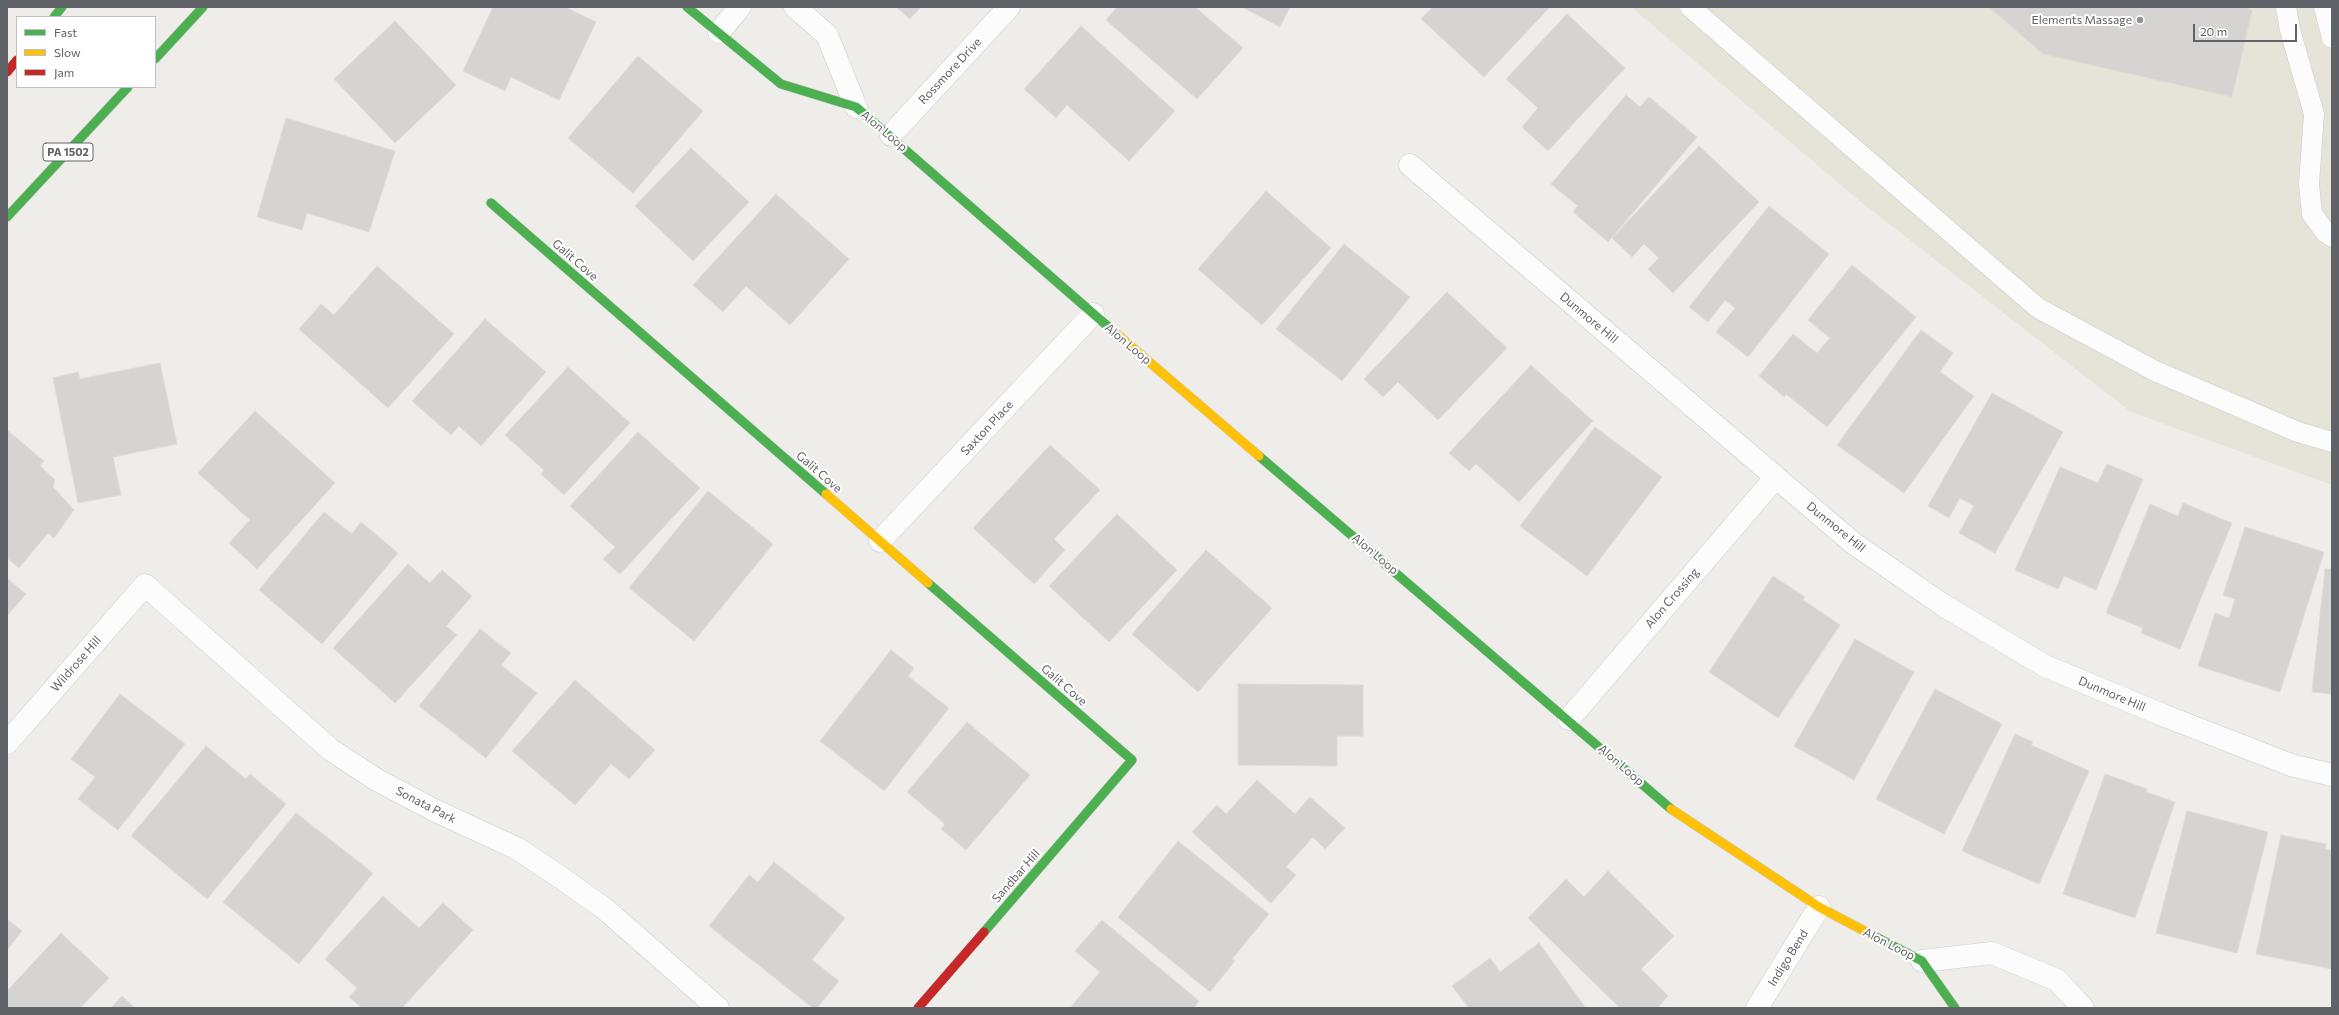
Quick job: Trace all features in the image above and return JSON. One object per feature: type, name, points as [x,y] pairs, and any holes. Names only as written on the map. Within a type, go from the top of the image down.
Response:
[{"type":"street","points":[[55,16],[62,7]]},
{"type":"street","points":[[156,58],[203,7]]},
{"type":"street","name":"Alon Loop","points":[[687,7],[781,84],[856,107],[891,135],[1094,314],[1674,811],[1819,907],[1922,961],[1954,1008]]},
{"type":"street","points":[[719,32],[740,7]]},
{"type":"street","name":"Alon Loop","points":[[795,7],[827,35],[856,107]]},
{"type":"street","name":"Rossmore Drive","points":[[891,135],[1009,7]]},
{"type":"street","points":[[7,72],[16,61]]},
{"type":"street","name":"PA 1502","points":[[7,217],[127,88]]},
{"type":"street","name":"Dunmore Hill","points":[[1410,165],[1853,543],[1943,606],[2045,666],[2165,716],[2291,765],[2332,775]]},
{"type":"street","name":"Galit Cove","points":[[491,203],[1132,760]]},
{"type":"street","name":"Saxton Place","points":[[880,542],[1094,314]]},
{"type":"street","name":"Alon Crossing","points":[[1568,719],[1776,477]]},
{"type":"street","name":"Wildrose Hill","points":[[7,743],[145,585]]},
{"type":"street","name":"Sonata Park","points":[[145,585],[331,750],[377,780],[434,810],[518,850],[560,877],[605,909],[718,1008]]},
{"type":"street","name":"Sandbar Hill","points":[[918,1008],[1132,760]]},
{"type":"street","name":"Indigo Bend","points":[[1757,1008],[1819,907]]},
{"type":"street","name":"Alon Loop","points":[[1922,961],[1992,953],[2057,980],[2083,1008]]},
{"type":"lane","points":[[1690,7],[2038,308],[2155,371],[2298,432],[2332,442]]},
{"type":"lane","points":[[2286,7],[2290,30],[2314,114],[2309,184],[2312,214],[2326,234],[2332,237]]},
{"type":"lane","points":[[2324,7],[2332,38]]},
{"type":"shaded area","points":[[1631,7],[2332,7],[2332,485],[2131,412],[1861,202]]},
{"type":"building","points":[[493,7],[565,7],[596,22],[559,100],[511,77],[505,91],[463,71]]},
{"type":"building","points":[[896,7],[921,7],[910,19]]},
{"type":"building","points":[[1117,7],[1195,7],[1243,48],[1197,99],[1106,20]]},
{"type":"building","points":[[1242,7],[1290,7],[1280,27]]},
{"type":"building","points":[[1433,7],[1550,7],[1484,77],[1421,19]]},
{"type":"building","points":[[1989,7],[2247,7],[2252,11],[2232,97],[2043,54]]},
{"type":"building","points":[[1567,14],[1625,68],[1548,151],[1522,127],[1538,108],[1506,79]]},
{"type":"building","points":[[395,21],[456,85],[395,143],[334,79]]},
{"type":"building","points":[[1081,26],[1175,111],[1129,161],[1067,105],[1056,118],[1024,89]]},
{"type":"building","points":[[638,56],[703,111],[633,193],[568,138]]},
{"type":"building","points":[[1626,95],[1640,107],[1649,97],[1697,137],[1608,242],[1573,212],[1578,206],[1551,184]]},
{"type":"building","points":[[286,118],[395,151],[369,232],[307,213],[302,230],[257,217]]},
{"type":"building","points":[[1699,146],[1759,202],[1673,293],[1648,269],[1659,258],[1644,244],[1632,257],[1612,238]]},
{"type":"building","points":[[691,148],[749,202],[693,261],[635,206]]},
{"type":"building","points":[[1266,191],[1331,248],[1262,325],[1198,269]]},
{"type":"building","points":[[776,194],[849,259],[790,325],[746,286],[723,312],[693,285]]},
{"type":"building","points":[[1769,206],[1829,254],[1748,357],[1716,332],[1735,308],[1725,300],[1708,322],[1689,307]]},
{"type":"building","points":[[1344,244],[1410,297],[1342,381],[1276,329]]},
{"type":"building","points":[[1852,265],[1916,317],[1827,427],[1786,394],[1784,397],[1759,376],[1793,334],[1817,353],[1830,338],[1808,320]]},
{"type":"building","points":[[377,266],[454,334],[388,408],[299,329],[321,304],[334,315]]},
{"type":"building","points":[[1447,292],[1507,348],[1438,420],[1398,382],[1383,397],[1364,379]]},
{"type":"building","points":[[485,319],[546,372],[481,446],[459,426],[451,435],[412,401]]},
{"type":"building","points":[[1921,330],[1953,353],[1940,372],[1974,396],[1904,493],[1837,445]]},
{"type":"building","points":[[160,363],[177,444],[113,457],[121,495],[78,503],[53,378],[78,372],[80,379]]},
{"type":"building","points":[[1531,365],[1593,421],[1519,502],[1476,464],[1469,471],[1449,453]]},
{"type":"building","points":[[568,367],[630,423],[564,495],[541,474],[544,470],[505,435]]},
{"type":"building","points":[[1992,393],[2063,432],[1995,553],[1959,533],[1974,506],[1960,498],[1949,518],[1928,506]]},
{"type":"building","points":[[255,411],[335,483],[257,569],[229,543],[250,520],[198,473]]},
{"type":"building","points":[[1595,427],[1662,477],[1587,576],[1520,526]]},
{"type":"building","points":[[7,430],[44,461],[40,466],[55,480],[53,487],[74,510],[54,538],[48,533],[19,568],[7,558]]},
{"type":"building","points":[[638,432],[700,488],[620,574],[603,559],[615,547],[570,506]]},
{"type":"building","points":[[1050,445],[1100,490],[1054,539],[1065,550],[1034,584],[973,528]]},
{"type":"building","points":[[2107,464],[2143,479],[2096,590],[2064,576],[2058,589],[2015,570],[2060,467],[2098,483]]},
{"type":"building","points":[[708,491],[773,544],[694,641],[629,588]]},
{"type":"building","points":[[2183,503],[2232,523],[2180,649],[2141,633],[2143,628],[2106,613],[2150,504],[2178,516]]},
{"type":"building","points":[[324,512],[352,534],[361,522],[398,553],[322,644],[259,590]]},
{"type":"building","points":[[1117,514],[1177,570],[1109,642],[1049,586]]},
{"type":"building","points":[[2245,527],[2324,552],[2280,692],[2198,666],[2215,613],[2229,618],[2235,599],[2223,595]]},
{"type":"building","points":[[1206,550],[1272,608],[1198,692],[1132,634]]},
{"type":"building","points":[[408,564],[430,583],[442,570],[472,596],[446,626],[457,635],[395,703],[333,648]]},
{"type":"building","points":[[2325,569],[2332,569],[2332,694],[2312,692]]},
{"type":"building","points":[[1773,576],[1805,597],[1803,600],[1840,625],[1778,718],[1709,672]]},
{"type":"building","points":[[7,578],[26,594],[7,616]]},
{"type":"building","points":[[480,629],[511,653],[501,665],[537,693],[486,758],[419,706]]},
{"type":"building","points":[[1855,639],[1914,672],[1854,780],[1794,746]]},
{"type":"building","points":[[891,650],[914,668],[908,676],[949,708],[884,791],[820,741]]},
{"type":"building","points":[[575,680],[655,750],[629,779],[611,764],[575,805],[512,751]]},
{"type":"building","points":[[1238,684],[1363,685],[1363,736],[1337,736],[1337,766],[1238,765]]},
{"type":"building","points":[[1935,689],[2002,724],[1944,834],[1876,799]]},
{"type":"building","points":[[120,694],[185,744],[118,830],[78,799],[95,777],[71,759]]},
{"type":"building","points":[[967,722],[1030,775],[966,850],[941,829],[945,824],[907,792]]},
{"type":"building","points":[[2015,734],[2033,742],[2031,745],[2089,771],[2039,884],[1962,851]]},
{"type":"building","points":[[206,746],[246,779],[250,774],[286,804],[207,899],[131,836]]},
{"type":"building","points":[[2105,774],[2147,789],[2146,792],[2175,802],[2135,918],[2063,894]]},
{"type":"building","points":[[1257,780],[1295,814],[1310,797],[1345,828],[1325,849],[1313,837],[1286,867],[1296,875],[1271,903],[1192,832],[1217,805],[1226,814]]},
{"type":"building","points":[[2187,811],[2268,832],[2237,953],[2156,933]]},
{"type":"building","points":[[296,813],[373,873],[299,964],[223,902]]},
{"type":"building","points":[[2281,835],[2326,844],[2325,849],[2332,851],[2332,969],[2256,954]]},
{"type":"building","points":[[1178,841],[1269,914],[1232,959],[1235,961],[1210,992],[1118,917]]},
{"type":"building","points":[[774,862],[845,918],[812,960],[839,981],[817,1008],[813,1008],[709,926],[749,875],[758,882]]},
{"type":"building","points":[[1608,871],[1674,936],[1641,969],[1668,996],[1657,1008],[1620,1008],[1528,918],[1566,879],[1584,897]]},
{"type":"building","points":[[383,896],[419,928],[443,903],[473,930],[402,1008],[362,1008],[349,997],[357,988],[325,959]]},
{"type":"building","points":[[7,919],[22,931],[7,950]]},
{"type":"building","points":[[1102,920],[1199,1001],[1194,1008],[1070,1008],[1100,972],[1075,951]]},
{"type":"building","points":[[61,933],[109,978],[80,1008],[7,1008],[7,991]]},
{"type":"building","points":[[1539,943],[1585,1007],[1584,1008],[1469,1008],[1452,986],[1490,958],[1500,972]]},
{"type":"building","points":[[122,996],[135,1008],[111,1008]]},
{"type":"traffic: fast","points":[[55,16],[62,7]]},
{"type":"traffic: fast","points":[[156,58],[203,7]]},
{"type":"traffic: fast","points":[[687,7],[781,84],[856,107],[1112,330]]},
{"type":"traffic: fast","points":[[7,217],[127,88]]},
{"type":"traffic: fast","points":[[491,203],[826,494]]},
{"type":"traffic: fast","points":[[1259,456],[1671,809]]},
{"type":"traffic: fast","points":[[928,583],[1132,760],[984,932]]},
{"type":"traffic: fast","points":[[1872,935],[1922,961],[1955,1008]]},
{"type":"traffic: slow","points":[[1112,330],[1259,456]]},
{"type":"traffic: slow","points":[[826,494],[928,583]]},
{"type":"traffic: slow","points":[[1671,809],[1819,907],[1872,935]]},
{"type":"traffic: jam","points":[[7,72],[16,61]]},
{"type":"traffic: jam","points":[[918,1008],[984,932]]},
{"type":"place","name":"Elements Massage","points":[[2140,20]]}]
